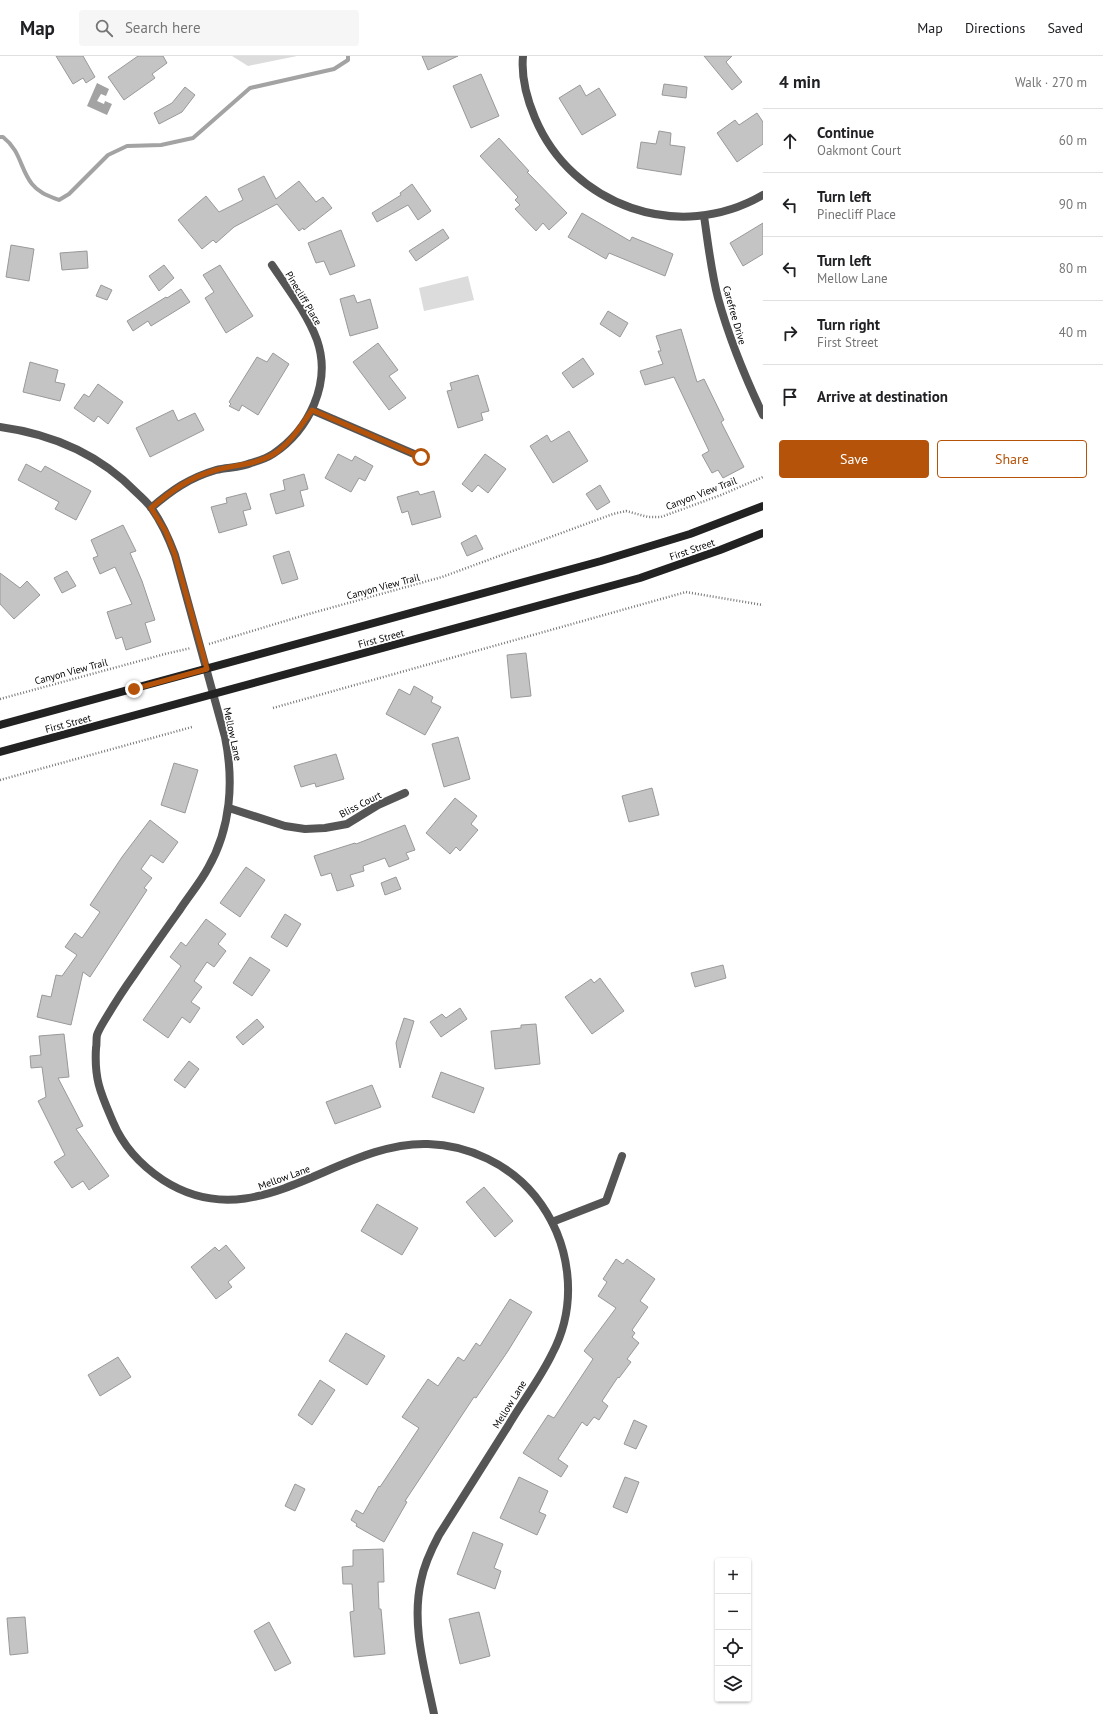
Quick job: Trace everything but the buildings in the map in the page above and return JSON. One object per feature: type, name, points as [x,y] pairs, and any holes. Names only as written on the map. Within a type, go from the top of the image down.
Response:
[{"type":"main road","name":"First Street","points":[[0,725],[476,595],[649,546],[690,534],[763,506]]},
{"type":"main road","name":"First Street","points":[[0,752],[640,578],[720,550],[763,532]]},
{"type":"street","points":[[523,56],[522,65],[528,100],[543,136],[566,166],[597,192],[630,208],[666,216],[704,216],[729,210],[763,195]]},
{"type":"street","name":"Carefree Drive","points":[[704,216],[718,296],[732,343],[748,384],[763,416]]},
{"type":"street","name":"Pinecliff Place","points":[[151,508],[171,490],[194,478],[217,470],[249,464],[273,454],[296,435],[312,410],[318,395],[321,376],[321,359],[317,342],[307,319],[272,265]]},
{"type":"street","points":[[312,410],[421,457]]},
{"type":"street","name":"Mellow Lane","points":[[0,427],[21,430],[50,438],[80,450],[112,471],[129,485],[151,508],[166,532],[175,555],[214,694],[230,758],[231,783],[229,808],[221,841],[208,868],[115,1002],[97,1034],[95,1068],[101,1096],[113,1123],[127,1147],[149,1171],[173,1186],[202,1197],[231,1200],[269,1194],[394,1147],[428,1144],[463,1149],[481,1155],[501,1166],[517,1178],[533,1194],[552,1222],[564,1252],[568,1274],[566,1316],[553,1353],[439,1535],[428,1556],[421,1580],[417,1607],[418,1636],[434,1714]]},
{"type":"street","name":"Bliss Court","points":[[229,808],[285,826],[305,829],[325,828],[347,824],[378,805],[405,793]]},
{"type":"street","points":[[552,1222],[606,1201],[622,1156]]},
{"type":"path","name":"Canyon View Trail","points":[[0,699],[251,632],[305,615],[442,577],[613,514],[626,511],[648,517],[661,517],[763,477]]},
{"type":"path","points":[[272,708],[686,592],[763,605]]},
{"type":"path","points":[[0,780],[192,728]]},
{"type":"shaded area","points":[[232,56],[297,56],[248,66]]},
{"type":"shaded area","points":[[97,83],[109,89],[106,96],[101,94],[97,101],[104,104],[105,101],[112,104],[107,115],[87,106]]},
{"type":"shaded area","points":[[468,276],[474,300],[424,311],[419,288]]},
{"type":"waterway","points":[[0,137],[3,137],[9,142],[17,154],[32,184],[44,194],[59,200],[69,194],[108,155],[127,146],[161,145],[193,138],[250,88],[334,69],[348,60],[348,56]]},
{"type":"route","points":[[134,689],[207,669],[175,555],[166,532],[151,508],[171,490],[194,478],[217,470],[249,464],[273,454],[296,435],[312,410],[421,457]]}]
